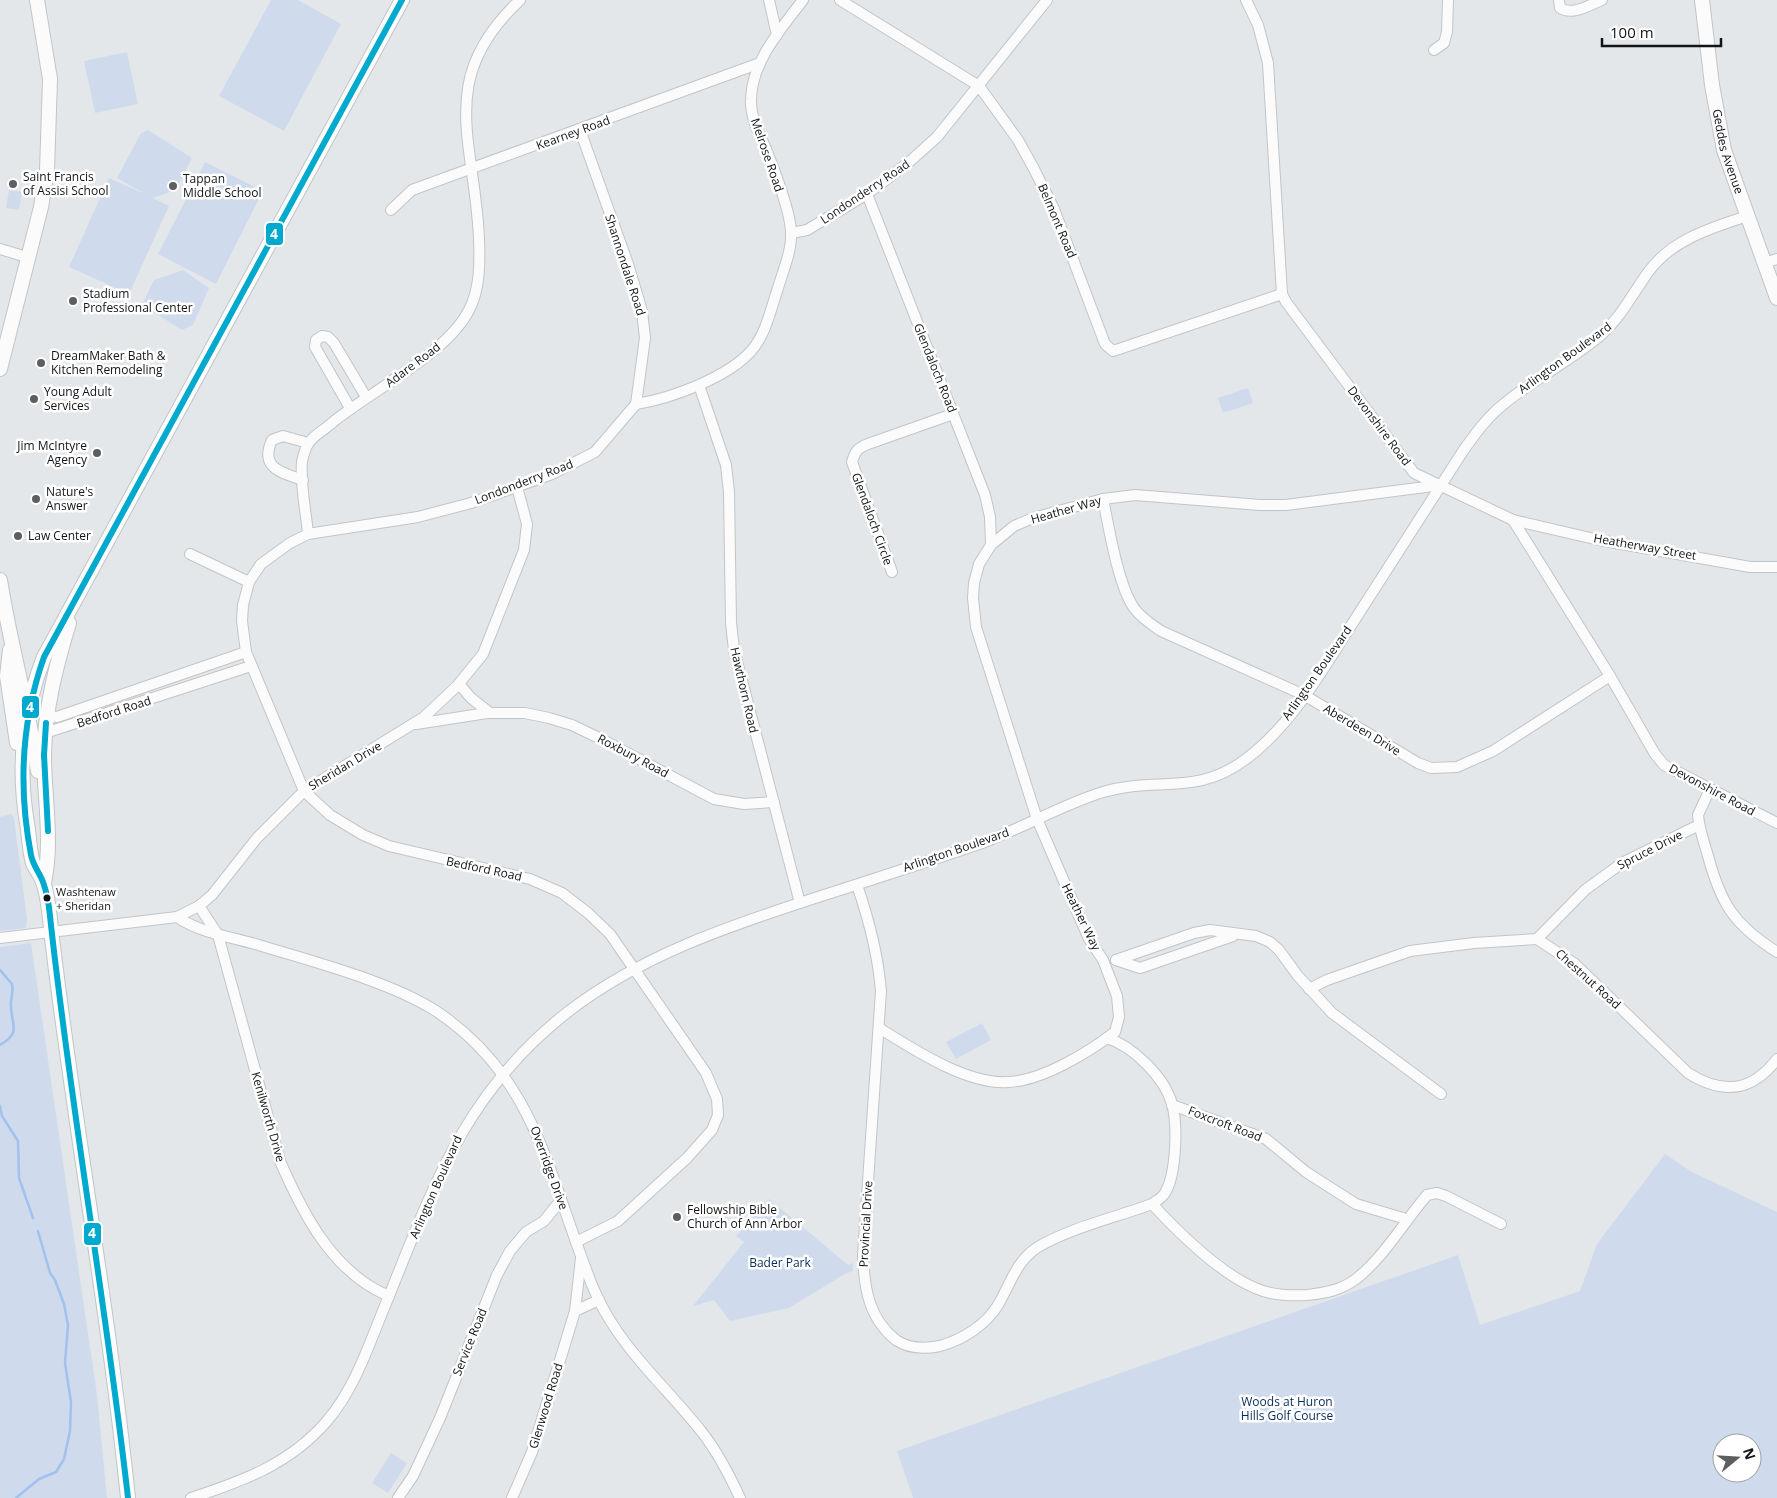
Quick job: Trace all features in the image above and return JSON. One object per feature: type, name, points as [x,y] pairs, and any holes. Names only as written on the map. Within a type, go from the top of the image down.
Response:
[{"type":"main road","points":[[0,369],[27,256],[32,246],[47,171],[50,127],[50,79],[38,0]]},
{"type":"main road","points":[[21,776],[26,714],[44,657],[402,0]]},
{"type":"main road","name":"Geddes Avenue","points":[[1702,0],[1712,85],[1724,150],[1747,216],[1771,261],[1777,298]]},
{"type":"main road","points":[[0,580],[11,644],[20,674],[26,714],[36,758],[42,815],[49,844]]},
{"type":"main road","points":[[44,883],[48,865],[49,844],[44,755],[47,716],[56,667],[75,603]]},
{"type":"main road","points":[[11,644],[8,676],[21,776],[34,864],[44,883],[59,1004],[128,1498]]},
{"type":"street","name":"Adare Road","points":[[308,443],[350,408],[443,343],[469,311],[477,289],[479,251],[478,201],[467,138],[465,102],[471,72],[485,42],[506,14],[520,0]]},
{"type":"street","points":[[770,0],[777,35]]},
{"type":"street","name":"Melrose Road","points":[[791,233],[766,150],[756,127],[751,100],[755,73],[760,63],[777,35],[803,0]]},
{"type":"street","name":"Belmont Road","points":[[840,0],[979,86],[1018,140],[1034,169],[1054,209],[1105,344],[1113,351],[1282,294]]},
{"type":"street","name":"Londonderry Road","points":[[791,233],[807,230],[867,194],[937,138],[1047,0]]},
{"type":"street","points":[[1246,0],[1258,25],[1268,63],[1282,294]]},
{"type":"street","points":[[1434,50],[1444,43],[1447,32],[1448,0]]},
{"type":"street","points":[[1559,0],[1560,8],[1566,12],[1602,0]]},
{"type":"street","name":"Kearney Road","points":[[391,210],[412,190],[472,170],[760,63]]},
{"type":"street","name":"Shannondale Road","points":[[580,130],[628,264],[642,311],[646,338],[636,404]]},
{"type":"street","name":"Glendaloch Road","points":[[867,194],[985,495],[990,517],[992,545]]},
{"type":"street","name":"Arlington Boulevard","points":[[194,1498],[249,1479],[269,1469],[289,1456],[321,1427],[348,1390],[454,1145],[483,1098],[542,1033],[611,982],[693,940],[983,842],[1111,790],[1149,785],[1183,785],[1226,773],[1268,740],[1304,695],[1462,451],[1492,414],[1615,322],[1649,271],[1664,255],[1689,238],[1747,216]]},
{"type":"street","points":[[636,404],[654,401],[699,385],[729,368],[752,350],[766,325],[784,270],[791,233]]},
{"type":"street","points":[[0,249],[27,256]]},
{"type":"street","name":"Devonshire Road","points":[[1282,294],[1414,473],[1513,520],[1660,760],[1710,789],[1777,823]]},
{"type":"street","points":[[350,408],[315,347],[316,340],[322,336],[328,337],[334,343],[366,398]]},
{"type":"street","name":"Hawthorn Road","points":[[699,385],[726,465],[729,492],[731,623],[734,650],[800,903]]},
{"type":"street","name":"Londonderry Road","points":[[251,666],[246,652],[242,621],[243,605],[249,582],[261,564],[280,549],[308,534],[418,517],[471,503],[552,474],[595,452],[636,404]]},
{"type":"street","name":"Glendaloch Circle","points":[[892,572],[852,462],[854,454],[857,449],[868,444],[953,414]]},
{"type":"street","points":[[303,480],[280,472],[273,467],[268,448],[272,440],[283,436],[308,443],[302,462],[308,534]]},
{"type":"street","name":"Heather Way","points":[[1107,1038],[1115,1032],[1118,1017],[1118,996],[1103,960],[1089,939],[1037,819],[976,627],[974,583],[980,564],[992,545],[1014,526],[1033,518],[1103,499],[1135,495],[1260,505],[1286,505],[1441,485]]},
{"type":"street","name":"Sheridan Drive","points":[[0,938],[177,917],[199,906],[212,895],[257,838],[304,791],[424,717],[459,684],[483,654],[524,550],[527,524],[517,487]]},
{"type":"street","name":"Aberdeen Drive","points":[[1103,499],[1125,588],[1133,607],[1144,619],[1161,630],[1304,695],[1418,763],[1444,769],[1465,764],[1493,751],[1610,676]]},
{"type":"street","name":"Heatherway Street","points":[[1513,520],[1599,540],[1750,567],[1777,567]]},
{"type":"street","points":[[190,554],[249,582]]},
{"type":"street","name":"Bedford Road","points":[[47,716],[57,717],[246,652]]},
{"type":"street","name":"Bedford Road","points":[[46,733],[251,666],[304,791],[330,815],[363,835],[389,846],[424,856],[530,879],[562,893],[588,913],[610,934],[706,1073],[717,1099],[718,1115],[712,1130],[687,1158],[618,1221],[576,1242]]},
{"type":"street","points":[[459,684],[490,713]]},
{"type":"street","points":[[125,693],[130,707]]},
{"type":"street","name":"Roxbury Road","points":[[414,724],[490,713],[525,714],[572,724],[636,756],[714,799],[744,804],[774,802]]},
{"type":"street","points":[[1710,789],[1698,815],[1716,886],[1727,908],[1760,942],[1777,952]]},
{"type":"street","name":"Spruce Drive","points":[[1537,939],[1585,890],[1622,863],[1699,825]]},
{"type":"street","name":"Provincial Drive","points":[[858,884],[879,963],[880,991],[863,1255],[864,1281],[872,1311],[883,1330],[902,1344],[922,1348],[956,1340],[990,1316],[1017,1266],[1039,1246],[1152,1204],[1165,1194],[1173,1177],[1175,1142],[1172,1105],[1151,1069],[1121,1042],[1107,1038]]},
{"type":"street","name":"Kenilworth Drive","points":[[199,906],[218,935],[280,1161],[291,1187],[313,1226],[348,1272],[370,1288],[389,1296]]},
{"type":"street","name":"Overridge Drive","points":[[177,917],[189,925],[218,935],[261,945],[399,992],[435,1011],[476,1042],[503,1074],[539,1136],[576,1242],[599,1300],[623,1341],[702,1432],[724,1465],[740,1498]]},
{"type":"street","name":"Heather Way","points":[[1116,960],[1194,933],[1210,930],[1256,936],[1270,942],[1288,960],[1309,989],[1332,1013],[1441,1094]]},
{"type":"street","name":"Heather Way","points":[[1103,960],[1116,960],[1140,968],[1215,940],[1239,934]]},
{"type":"street","points":[[1309,989],[1327,980],[1410,951],[1474,943],[1537,939]]},
{"type":"street","name":"Chestnut Road","points":[[1537,939],[1575,964],[1688,1073],[1700,1081],[1712,1086],[1746,1085],[1767,1072],[1777,1059]]},
{"type":"street","points":[[879,1028],[936,1062],[974,1077],[1008,1082],[1062,1065],[1107,1038]]},
{"type":"street","name":"Foxcroft Road","points":[[1172,1105],[1266,1139],[1306,1172],[1356,1204],[1406,1219]]},
{"type":"street","points":[[1152,1204],[1173,1226],[1220,1266],[1255,1288],[1294,1296],[1328,1293],[1357,1278],[1379,1257],[1406,1219],[1427,1195],[1437,1193],[1501,1224]]},
{"type":"street","name":"Service Road","points":[[398,1498],[413,1476],[440,1418],[497,1275],[510,1251],[526,1232],[544,1221],[561,1200]]},
{"type":"street","name":"Glenwood Road","points":[[512,1498],[532,1452],[575,1311],[581,1254]]},
{"type":"street","points":[[575,1311],[599,1300]]},
{"type":"green space","points":[[271,0],[298,0],[341,24],[284,131],[219,96]]},
{"type":"green space","points":[[127,52],[138,104],[95,113],[84,61]]},
{"type":"green space","points":[[148,130],[192,158],[176,190],[153,198],[169,206],[129,294],[69,267],[109,178],[145,194],[117,178],[141,133]]},
{"type":"green space","points":[[205,162],[263,191],[216,284],[158,254]]},
{"type":"green space","points":[[9,190],[22,192],[19,210],[6,208]]},
{"type":"green space","points":[[183,270],[209,288],[193,325],[182,330],[142,305],[154,280]]},
{"type":"green space","points":[[1248,388],[1253,403],[1223,413],[1218,398]]},
{"type":"green space","points":[[11,814],[14,818],[27,919],[26,928],[0,931],[0,817]]},
{"type":"green space","points":[[31,943],[97,1395],[107,1498],[0,1498],[0,947]]},
{"type":"green space","points":[[982,1023],[991,1040],[956,1059],[946,1042]]},
{"type":"green space","name":"Woods at Huron Hills Golf Course","points":[[1665,1154],[1692,1172],[1777,1212],[1777,1498],[913,1498],[897,1451],[1458,1255],[1480,1325],[1580,1291],[1597,1244]]},
{"type":"green space","name":"Bader Park","points":[[769,1199],[848,1265],[853,1263],[853,1271],[789,1308],[730,1321],[714,1300],[693,1306],[744,1242],[736,1236]]},
{"type":"green space","points":[[391,1453],[407,1463],[388,1493],[372,1483]]},
{"type":"waterway","points":[[0,970],[12,984],[11,1004],[14,1029],[11,1037],[0,1045]]},
{"type":"waterway","points":[[0,1106],[2,1116],[18,1141],[19,1178],[33,1218]]},
{"type":"waterway","points":[[16,1498],[39,1479],[56,1472],[64,1459],[70,1431],[71,1402],[65,1363],[68,1325],[64,1304],[55,1280],[50,1273],[38,1231]]},
{"type":"transit line","name":"4","points":[[128,1498],[58,989],[48,903],[46,890],[32,859],[27,830],[23,780],[26,730],[30,706],[44,657],[402,0]]},
{"type":"transit line","name":"4","points":[[46,723],[44,755],[48,831]]},
{"type":"place","name":"Saint Francis of Assisi School","points":[[13,184]]},
{"type":"place","name":"Tappan Middle School","points":[[173,186]]},
{"type":"place","name":"Stadium Professional Center","points":[[73,301]]},
{"type":"place","name":"DreamMaker Bath & Kitchen Remodeling","points":[[41,363]]},
{"type":"place","name":"Young Adult Services","points":[[34,399]]},
{"type":"place","name":"Jim McIntyre Agency","points":[[97,453]]},
{"type":"place","name":"Nature's Answer","points":[[36,499]]},
{"type":"place","name":"Law Center","points":[[18,536]]},
{"type":"place","name":"Washtenaw + Sheridan","points":[[47,898]]},
{"type":"place","name":"Fellowship Bible Church of Ann Arbor","points":[[677,1217]]}]
